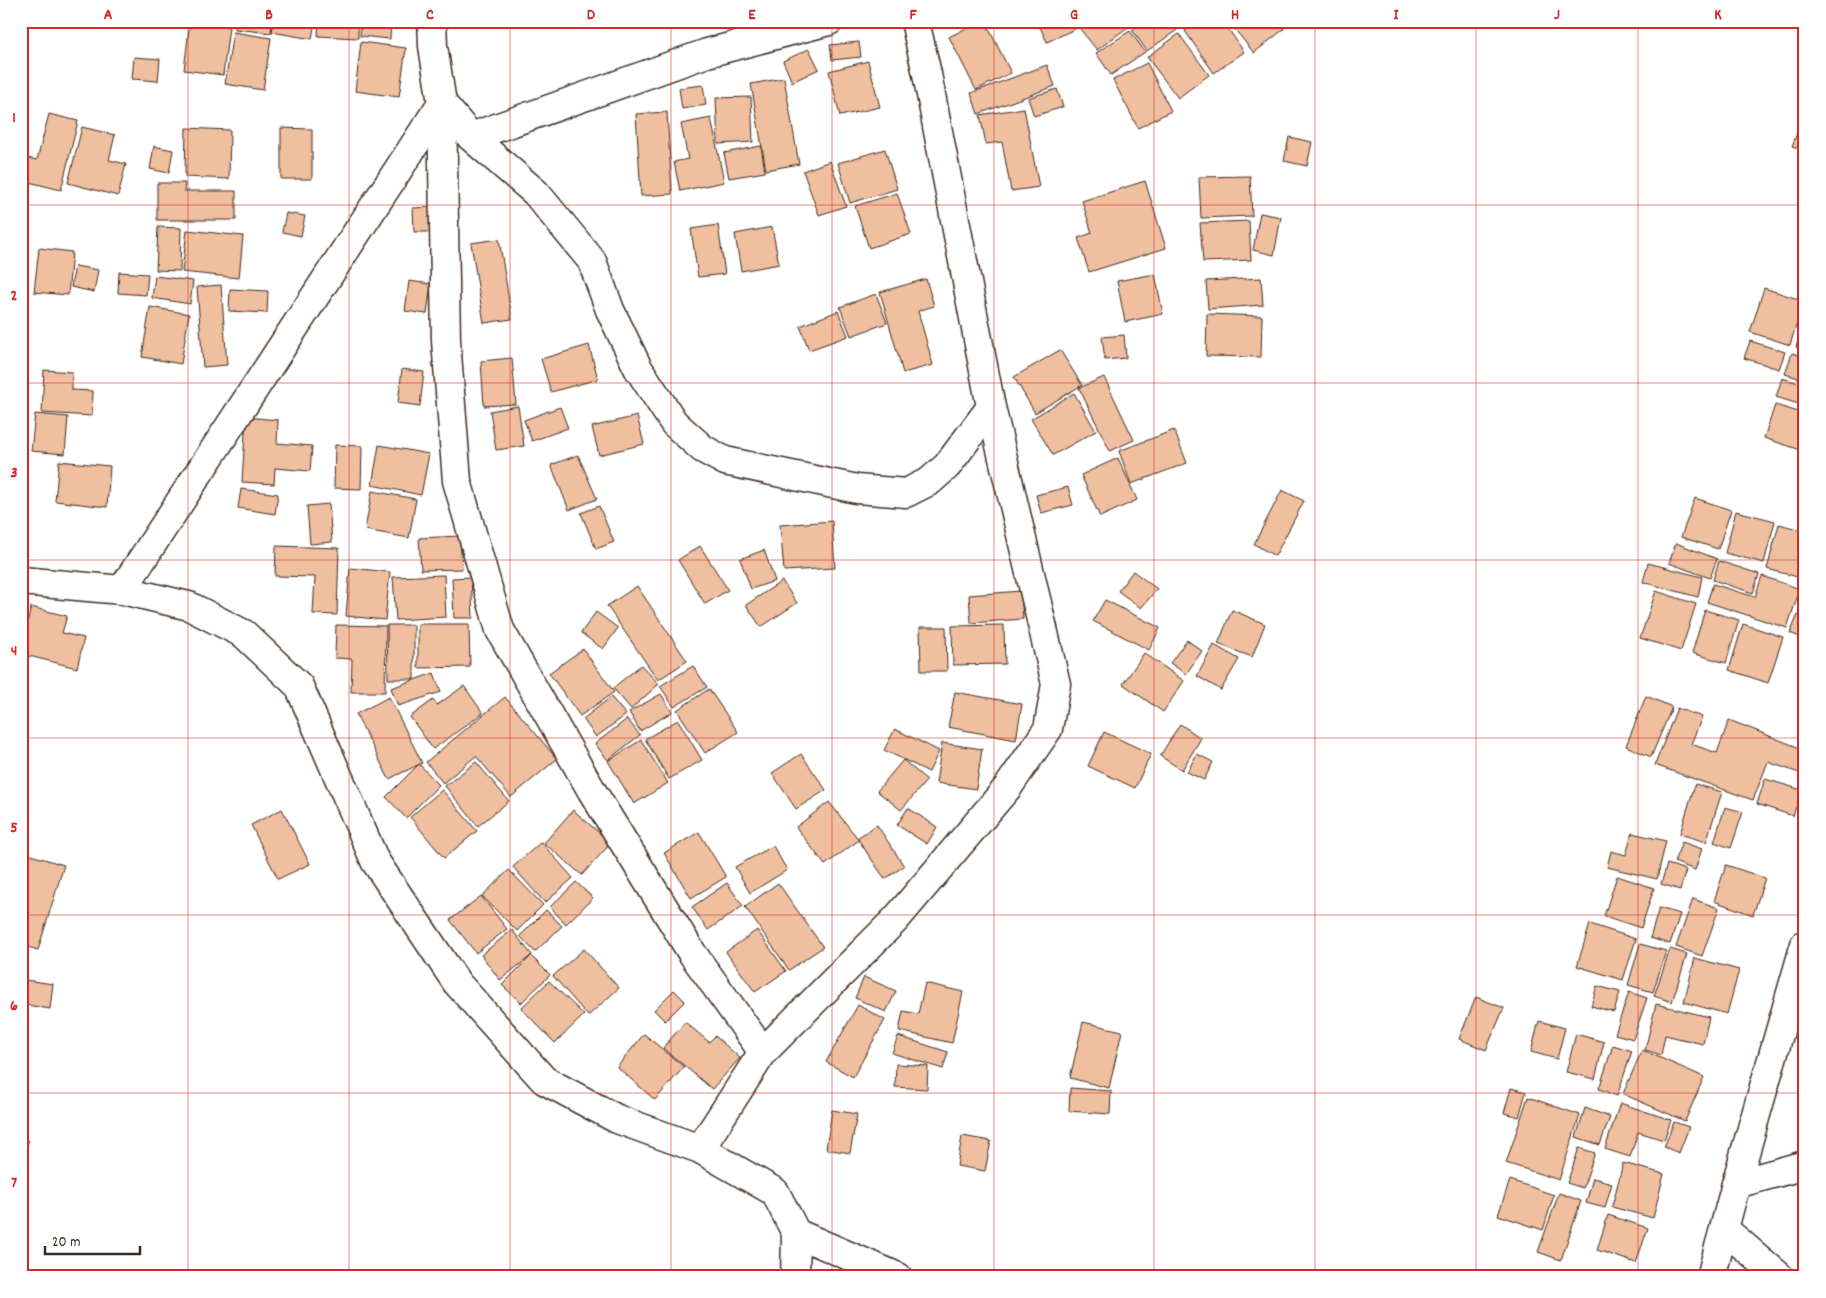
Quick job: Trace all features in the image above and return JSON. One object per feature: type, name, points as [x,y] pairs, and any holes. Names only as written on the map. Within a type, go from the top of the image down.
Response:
[{"type":"street","points":[[432,21],[433,46],[442,103],[446,341],[457,482],[500,630],[592,790],[692,953],[763,1052]]},
{"type":"street","points":[[471,137],[707,53],[829,21]]},
{"type":"street","points":[[700,1149],[763,1052],[896,919],[1008,787],[1048,729],[1056,684],[991,407],[916,21]]},
{"type":"street","points":[[442,103],[471,137],[536,193],[592,261],[610,310],[638,368],[674,424],[703,449],[725,461],[857,489],[906,493],[930,481],[948,466],[991,407]]},
{"type":"street","points":[[122,590],[442,103]]},
{"type":"street","points":[[21,581],[122,590],[189,606],[244,634],[299,686],[375,861],[457,984],[544,1080],[617,1119],[700,1149],[775,1192],[796,1233],[795,1277]]},
{"type":"street","points":[[1711,1277],[1805,944]]},
{"type":"street","points":[[1736,1184],[1805,1165]]},
{"type":"street","points":[[1725,1230],[1780,1277]]},
{"type":"street","points":[[796,1233],[898,1277]]},
{"type":"building","points":[[190,21],[229,27],[223,75],[184,70]]},
{"type":"building","points":[[236,21],[272,21],[271,33],[235,29]]},
{"type":"building","points":[[274,21],[315,21],[312,39],[272,32]]},
{"type":"building","points":[[319,21],[358,21],[358,38],[318,36]]},
{"type":"building","points":[[361,21],[391,21],[390,39],[360,36]]},
{"type":"building","points":[[735,21],[776,21],[777,22],[737,30]]},
{"type":"building","points":[[980,21],[985,21],[1011,73],[976,90],[949,37]]},
{"type":"building","points":[[1037,21],[1079,21],[1081,26],[1047,42]]},
{"type":"building","points":[[1090,21],[1130,21],[1132,24],[1097,50],[1080,29]]},
{"type":"building","points":[[1144,21],[1171,21],[1177,30],[1147,51],[1132,30]]},
{"type":"building","points":[[1174,21],[1192,21],[1178,29]]},
{"type":"building","points":[[1200,21],[1223,21],[1244,52],[1214,73],[1185,31]]},
{"type":"building","points":[[1228,21],[1278,21],[1284,29],[1254,53]]},
{"type":"building","points":[[1130,31],[1145,52],[1111,75],[1096,53]]},
{"type":"building","points":[[233,32],[271,38],[263,90],[225,84]]},
{"type":"building","points":[[1179,34],[1209,75],[1178,98],[1147,57]]},
{"type":"building","points":[[361,42],[406,48],[399,97],[355,91]]},
{"type":"building","points":[[859,42],[861,57],[832,60],[830,45]]},
{"type":"building","points":[[809,49],[819,69],[792,82],[783,61]]},
{"type":"building","points":[[134,57],[160,59],[158,81],[132,79]]},
{"type":"building","points":[[868,61],[880,107],[840,116],[829,71]]},
{"type":"building","points":[[1147,63],[1171,111],[1138,128],[1113,80]]},
{"type":"building","points":[[1047,65],[1055,86],[978,114],[971,93]]},
{"type":"building","points":[[784,78],[799,164],[766,170],[751,84]]},
{"type":"building","points":[[703,85],[706,105],[682,109],[679,88]]},
{"type":"building","points":[[1057,89],[1063,107],[1034,116],[1028,98]]},
{"type":"building","points":[[751,97],[753,142],[718,144],[716,98]]},
{"type":"building","points":[[1024,108],[1039,187],[1011,191],[1002,142],[986,144],[980,115]]},
{"type":"building","points":[[667,112],[672,194],[641,196],[636,114]]},
{"type":"building","points":[[1805,112],[1805,151],[1792,146]]},
{"type":"building","points":[[49,114],[78,121],[61,190],[21,180],[27,158],[37,160]]},
{"type":"building","points":[[711,118],[724,182],[680,191],[674,162],[688,159],[681,124]]},
{"type":"building","points":[[82,127],[115,135],[109,160],[126,164],[118,196],[68,183]]},
{"type":"building","points":[[186,128],[230,130],[229,179],[185,177]]},
{"type":"building","points":[[281,128],[312,129],[312,179],[281,179]]},
{"type":"building","points":[[1289,137],[1312,142],[1307,166],[1284,161]]},
{"type":"building","points":[[154,146],[173,150],[169,173],[150,169]]},
{"type":"building","points":[[761,146],[765,172],[729,178],[724,153]]},
{"type":"building","points":[[885,149],[897,189],[850,203],[838,163]]},
{"type":"building","points":[[830,161],[846,206],[819,215],[803,171]]},
{"type":"building","points":[[1250,176],[1252,216],[1201,218],[1199,177]]},
{"type":"building","points":[[1145,181],[1166,248],[1089,272],[1078,238],[1092,233],[1082,201]]},
{"type":"building","points":[[157,183],[185,183],[184,191],[236,191],[236,220],[157,220]]},
{"type":"building","points":[[897,193],[911,234],[869,248],[855,206]]},
{"type":"building","points":[[433,207],[434,232],[414,232],[413,208]]},
{"type":"building","points":[[286,213],[305,216],[301,236],[282,232]]},
{"type":"building","points":[[1260,213],[1281,217],[1274,255],[1253,250]]},
{"type":"building","points":[[1249,221],[1251,260],[1203,262],[1200,223]]},
{"type":"building","points":[[718,225],[725,274],[698,277],[691,229]]},
{"type":"building","points":[[158,227],[181,228],[180,271],[156,270]]},
{"type":"building","points":[[772,227],[779,264],[741,271],[735,234]]},
{"type":"building","points":[[187,230],[243,236],[239,278],[182,272]]},
{"type":"building","points":[[499,239],[512,319],[484,323],[471,243]]},
{"type":"building","points":[[39,248],[72,252],[68,295],[34,292]]},
{"type":"building","points":[[75,266],[98,270],[94,292],[71,287]]},
{"type":"building","points":[[119,272],[148,274],[146,295],[118,293]]},
{"type":"building","points":[[1155,274],[1163,314],[1125,322],[1117,281]]},
{"type":"building","points":[[155,276],[193,281],[190,304],[152,298]]},
{"type":"building","points":[[1261,278],[1263,305],[1208,309],[1206,281]]},
{"type":"building","points":[[926,279],[934,306],[918,311],[933,365],[903,373],[880,292]]},
{"type":"building","points":[[409,281],[431,284],[427,314],[405,311]]},
{"type":"building","points":[[221,285],[227,365],[203,367],[197,287]]},
{"type":"building","points":[[1764,288],[1804,301],[1790,345],[1750,332]]},
{"type":"building","points":[[230,289],[268,291],[267,313],[229,311]]},
{"type":"building","points":[[876,294],[887,323],[851,336],[840,307]]},
{"type":"building","points":[[150,307],[189,314],[181,364],[142,357]]},
{"type":"building","points":[[838,311],[848,336],[809,350],[800,326]]},
{"type":"building","points":[[1207,314],[1262,316],[1261,357],[1206,356]]},
{"type":"building","points":[[1805,321],[1805,350],[1796,347]]},
{"type":"building","points":[[1124,335],[1126,358],[1105,360],[1102,337]]},
{"type":"building","points":[[1750,341],[1785,352],[1779,369],[1744,358]]},
{"type":"building","points":[[589,345],[598,379],[551,392],[541,359]]},
{"type":"building","points":[[1060,350],[1082,385],[1035,413],[1014,377]]},
{"type":"building","points":[[1792,353],[1805,357],[1805,380],[1785,374]]},
{"type":"building","points":[[512,358],[516,404],[484,406],[481,361]]},
{"type":"building","points":[[402,369],[424,372],[420,406],[398,403]]},
{"type":"building","points":[[44,370],[72,372],[72,390],[93,391],[92,416],[42,413]]},
{"type":"building","points":[[1104,377],[1134,440],[1110,451],[1079,388]]},
{"type":"building","points":[[1782,378],[1805,385],[1805,406],[1776,397]]},
{"type":"building","points":[[1074,393],[1096,431],[1053,455],[1031,419]]},
{"type":"building","points":[[1775,405],[1805,414],[1804,451],[1764,438]]},
{"type":"building","points":[[518,406],[524,446],[496,450],[490,411]]},
{"type":"building","points":[[560,407],[568,428],[532,441],[524,420]]},
{"type":"building","points":[[35,414],[68,417],[65,454],[31,451]]},
{"type":"building","points":[[637,416],[644,444],[599,455],[592,427]]},
{"type":"building","points":[[246,417],[278,420],[277,443],[312,446],[310,471],[275,468],[274,484],[242,482]]},
{"type":"building","points":[[1174,430],[1187,463],[1131,484],[1119,451]]},
{"type":"building","points":[[335,445],[362,446],[361,489],[334,488]]},
{"type":"building","points":[[379,445],[429,454],[421,495],[372,485]]},
{"type":"building","points":[[578,455],[597,499],[569,510],[551,465]]},
{"type":"building","points":[[1118,458],[1137,500],[1100,517],[1081,475]]},
{"type":"building","points":[[59,461],[110,466],[107,507],[55,501]]},
{"type":"building","points":[[1068,487],[1073,505],[1041,513],[1036,495]]},
{"type":"building","points":[[241,489],[278,494],[275,514],[238,508]]},
{"type":"building","points":[[1282,490],[1304,501],[1275,556],[1254,544]]},
{"type":"building","points":[[372,491],[416,499],[409,538],[365,530]]},
{"type":"building","points":[[1695,498],[1731,510],[1718,549],[1681,537]]},
{"type":"building","points":[[329,504],[332,542],[310,544],[307,506]]},
{"type":"building","points":[[599,506],[614,542],[596,549],[581,513]]},
{"type":"building","points":[[1736,511],[1775,521],[1764,563],[1725,553]]},
{"type":"building","points":[[832,521],[835,568],[784,571],[780,525]]},
{"type":"building","points":[[1779,524],[1805,531],[1805,579],[1767,569]]},
{"type":"building","points":[[460,536],[462,569],[421,570],[419,538]]},
{"type":"building","points":[[1676,543],[1717,559],[1710,578],[1669,563]]},
{"type":"building","points":[[276,546],[339,548],[337,615],[313,614],[315,577],[275,576]]},
{"type":"building","points":[[700,546],[728,590],[705,604],[678,560]]},
{"type":"building","points":[[764,550],[775,581],[751,589],[740,559]]},
{"type":"building","points":[[1719,561],[1759,574],[1753,593],[1713,580]]},
{"type":"building","points":[[1648,563],[1702,577],[1698,597],[1643,582]]},
{"type":"building","points":[[350,568],[390,572],[385,620],[346,616]]},
{"type":"building","points":[[1133,571],[1157,589],[1141,608],[1118,591]]},
{"type":"building","points":[[444,575],[446,617],[396,620],[393,577]]},
{"type":"building","points":[[1762,576],[1800,589],[1787,628],[1707,602],[1713,584],[1755,597]]},
{"type":"building","points":[[471,577],[473,618],[454,618],[452,578]]},
{"type":"building","points":[[782,581],[797,603],[761,627],[746,605]]},
{"type":"building","points":[[637,586],[687,661],[658,680],[607,606]]},
{"type":"building","points":[[1021,591],[1023,619],[971,623],[969,595]]},
{"type":"building","points":[[1656,591],[1696,604],[1681,651],[1640,638]]},
{"type":"building","points":[[1105,600],[1160,628],[1149,650],[1093,621]]},
{"type":"building","points":[[31,607],[67,616],[62,633],[84,638],[77,668],[21,654],[21,630],[25,631]]},
{"type":"building","points":[[1232,610],[1265,624],[1252,657],[1218,644]]},
{"type":"building","points":[[1705,610],[1739,620],[1726,663],[1692,653]]},
{"type":"building","points":[[596,612],[618,628],[603,649],[581,633]]},
{"type":"building","points":[[1798,615],[1805,618],[1805,639],[1790,633]]},
{"type":"building","points":[[418,624],[469,624],[470,667],[418,668]]},
{"type":"building","points":[[1743,624],[1783,637],[1768,683],[1729,670]]},
{"type":"building","points":[[336,625],[386,626],[385,692],[351,692],[352,659],[335,658]]},
{"type":"building","points":[[387,625],[414,625],[414,679],[388,679]]},
{"type":"building","points":[[1004,625],[1005,664],[953,665],[952,626]]},
{"type":"building","points":[[920,627],[946,627],[947,671],[921,671]]},
{"type":"building","points":[[1187,640],[1202,651],[1186,674],[1170,663]]},
{"type":"building","points":[[1214,645],[1239,659],[1221,690],[1197,676]]},
{"type":"building","points":[[583,649],[614,692],[580,716],[549,673]]},
{"type":"building","points":[[1144,653],[1184,681],[1163,712],[1123,684]]},
{"type":"building","points":[[641,665],[659,684],[631,709],[613,688]]},
{"type":"building","points":[[693,666],[707,687],[674,707],[660,686]]},
{"type":"building","points":[[434,673],[441,692],[398,706],[391,688]]},
{"type":"building","points":[[464,686],[483,713],[433,749],[410,717],[433,700],[437,705]]},
{"type":"building","points":[[709,689],[738,732],[705,753],[677,710]]},
{"type":"building","points":[[955,692],[1022,704],[1016,740],[948,727]]},
{"type":"building","points":[[661,694],[672,712],[640,731],[629,712]]},
{"type":"building","points":[[1646,696],[1672,707],[1651,757],[1626,746]]},
{"type":"building","points":[[389,697],[422,763],[389,779],[356,714]]},
{"type":"building","points":[[505,697],[557,759],[511,797],[476,756],[443,783],[426,762]]},
{"type":"building","points":[[611,697],[626,715],[596,737],[583,719]]},
{"type":"building","points":[[1677,708],[1702,717],[1691,744],[1717,753],[1729,720],[1805,750],[1805,775],[1768,762],[1753,800],[1655,765]]},
{"type":"building","points":[[627,719],[640,735],[608,760],[595,744]]},
{"type":"building","points":[[678,720],[702,760],[669,779],[645,739]]},
{"type":"building","points":[[1180,724],[1201,738],[1182,770],[1160,756]]},
{"type":"building","points":[[895,729],[939,751],[929,772],[884,750]]},
{"type":"building","points":[[1104,732],[1151,754],[1135,788],[1088,766]]},
{"type":"building","points":[[641,740],[668,783],[634,804],[608,761]]},
{"type":"building","points":[[942,743],[982,749],[976,789],[936,783]]},
{"type":"building","points":[[801,754],[826,790],[796,809],[772,773]]},
{"type":"building","points":[[1197,754],[1213,762],[1204,780],[1187,772]]},
{"type":"building","points":[[903,760],[927,780],[901,810],[877,791]]},
{"type":"building","points":[[476,762],[509,801],[478,826],[445,786]]},
{"type":"building","points":[[419,764],[439,785],[406,818],[386,797]]},
{"type":"building","points":[[1765,779],[1802,790],[1793,816],[1757,804]]},
{"type":"building","points":[[1695,784],[1722,792],[1706,842],[1680,834]]},
{"type":"building","points":[[442,790],[477,831],[444,858],[410,817]]},
{"type":"building","points":[[829,802],[859,840],[825,865],[796,827]]},
{"type":"building","points":[[1725,807],[1743,812],[1731,848],[1714,842]]},
{"type":"building","points":[[908,808],[937,827],[927,844],[897,825]]},
{"type":"building","points":[[282,809],[310,864],[278,879],[251,825]]},
{"type":"building","points":[[573,810],[611,843],[582,875],[544,843]]},
{"type":"building","points":[[877,825],[904,866],[885,879],[857,838]]},
{"type":"building","points":[[699,832],[726,877],[691,898],[664,853]]},
{"type":"building","points":[[1632,833],[1666,841],[1657,879],[1607,867],[1611,851],[1626,855]]},
{"type":"building","points":[[541,842],[573,878],[545,903],[513,867]]},
{"type":"building","points":[[1682,842],[1702,849],[1695,870],[1674,862]]},
{"type":"building","points":[[773,846],[787,870],[750,893],[735,867]]},
{"type":"building","points":[[21,852],[64,865],[38,950],[21,945]]},
{"type":"building","points":[[1667,864],[1686,870],[1680,890],[1661,884]]},
{"type":"building","points":[[1726,865],[1765,878],[1753,915],[1714,901]]},
{"type":"building","points":[[509,870],[543,905],[517,931],[482,896]]},
{"type":"building","points":[[1617,876],[1654,888],[1641,928],[1604,916]]},
{"type":"building","points":[[576,882],[593,898],[566,924],[550,907]]},
{"type":"building","points":[[727,883],[743,906],[708,930],[692,907]]},
{"type":"building","points":[[778,883],[823,947],[789,970],[745,907]]},
{"type":"building","points":[[481,896],[507,929],[476,953],[450,920]]},
{"type":"building","points":[[1693,899],[1719,908],[1702,956],[1676,947]]},
{"type":"building","points":[[1659,908],[1680,914],[1670,944],[1650,938]]},
{"type":"building","points":[[546,910],[562,926],[535,952],[520,936]]},
{"type":"building","points":[[1590,924],[1636,939],[1623,980],[1577,966]]},
{"type":"building","points":[[512,930],[532,955],[500,980],[481,955]]},
{"type":"building","points":[[757,930],[786,971],[755,992],[726,952]]},
{"type":"building","points":[[1640,944],[1666,951],[1653,992],[1628,985]]},
{"type":"building","points":[[584,949],[619,988],[588,1016],[553,976]]},
{"type":"building","points":[[1670,949],[1687,954],[1672,1002],[1654,996]]},
{"type":"building","points":[[531,956],[550,975],[521,1003],[502,985]]},
{"type":"building","points":[[1695,958],[1739,970],[1727,1014],[1684,1002]]},
{"type":"building","points":[[864,977],[896,991],[886,1012],[855,998]]},
{"type":"building","points":[[25,980],[53,984],[50,1009],[21,1004]]},
{"type":"building","points":[[549,981],[584,1015],[555,1043],[521,1008]]},
{"type":"building","points":[[925,983],[963,992],[952,1043],[899,1031],[903,1011],[918,1014]]},
{"type":"building","points":[[1597,986],[1620,992],[1614,1012],[1591,1006]]},
{"type":"building","points":[[674,990],[685,1001],[665,1021],[654,1010]]},
{"type":"building","points":[[1629,992],[1647,998],[1633,1039],[1615,1034]]},
{"type":"building","points":[[1476,997],[1504,1008],[1486,1050],[1459,1039]]},
{"type":"building","points":[[1656,1004],[1709,1017],[1703,1044],[1665,1035],[1661,1055],[1645,1050]]},
{"type":"building","points":[[858,1005],[885,1020],[853,1077],[826,1062]]},
{"type":"building","points":[[1539,1021],[1565,1028],[1557,1059],[1531,1052]]},
{"type":"building","points":[[685,1022],[709,1042],[715,1036],[740,1058],[712,1089],[663,1048]]},
{"type":"building","points":[[1083,1022],[1122,1031],[1109,1088],[1070,1078]]},
{"type":"building","points":[[644,1034],[684,1067],[655,1100],[617,1067]]},
{"type":"building","points":[[1576,1034],[1604,1042],[1595,1079],[1566,1072]]},
{"type":"building","points":[[898,1036],[948,1052],[943,1069],[892,1053]]},
{"type":"building","points":[[1613,1045],[1632,1051],[1617,1096],[1599,1089]]},
{"type":"building","points":[[1642,1050],[1704,1077],[1685,1121],[1623,1094]]},
{"type":"building","points":[[896,1064],[928,1066],[927,1089],[895,1087]]},
{"type":"building","points":[[1070,1088],[1111,1091],[1110,1114],[1069,1111]]},
{"type":"building","points":[[1511,1088],[1526,1092],[1519,1117],[1504,1113]]},
{"type":"building","points":[[1528,1097],[1580,1115],[1559,1180],[1506,1163]]},
{"type":"building","points":[[1620,1103],[1671,1120],[1664,1140],[1638,1132],[1630,1157],[1605,1149]]},
{"type":"building","points":[[1585,1108],[1610,1117],[1600,1145],[1576,1137]]},
{"type":"building","points":[[832,1110],[857,1114],[850,1153],[826,1149]]},
{"type":"building","points":[[1674,1122],[1689,1127],[1679,1153],[1664,1147]]},
{"type":"building","points":[[962,1136],[991,1141],[985,1171],[957,1166]]},
{"type":"building","points":[[21,1137],[29,1141],[21,1154]]},
{"type":"building","points":[[1579,1148],[1595,1153],[1583,1188],[1567,1183]]},
{"type":"building","points":[[1623,1163],[1664,1174],[1653,1218],[1612,1207]]},
{"type":"building","points":[[1593,1178],[1612,1183],[1605,1208],[1586,1203]]},
{"type":"building","points":[[1510,1180],[1554,1195],[1543,1230],[1498,1215]]},
{"type":"building","points":[[1559,1193],[1581,1201],[1561,1260],[1538,1252]]},
{"type":"building","points":[[1608,1215],[1648,1228],[1636,1263],[1597,1250]]}]
